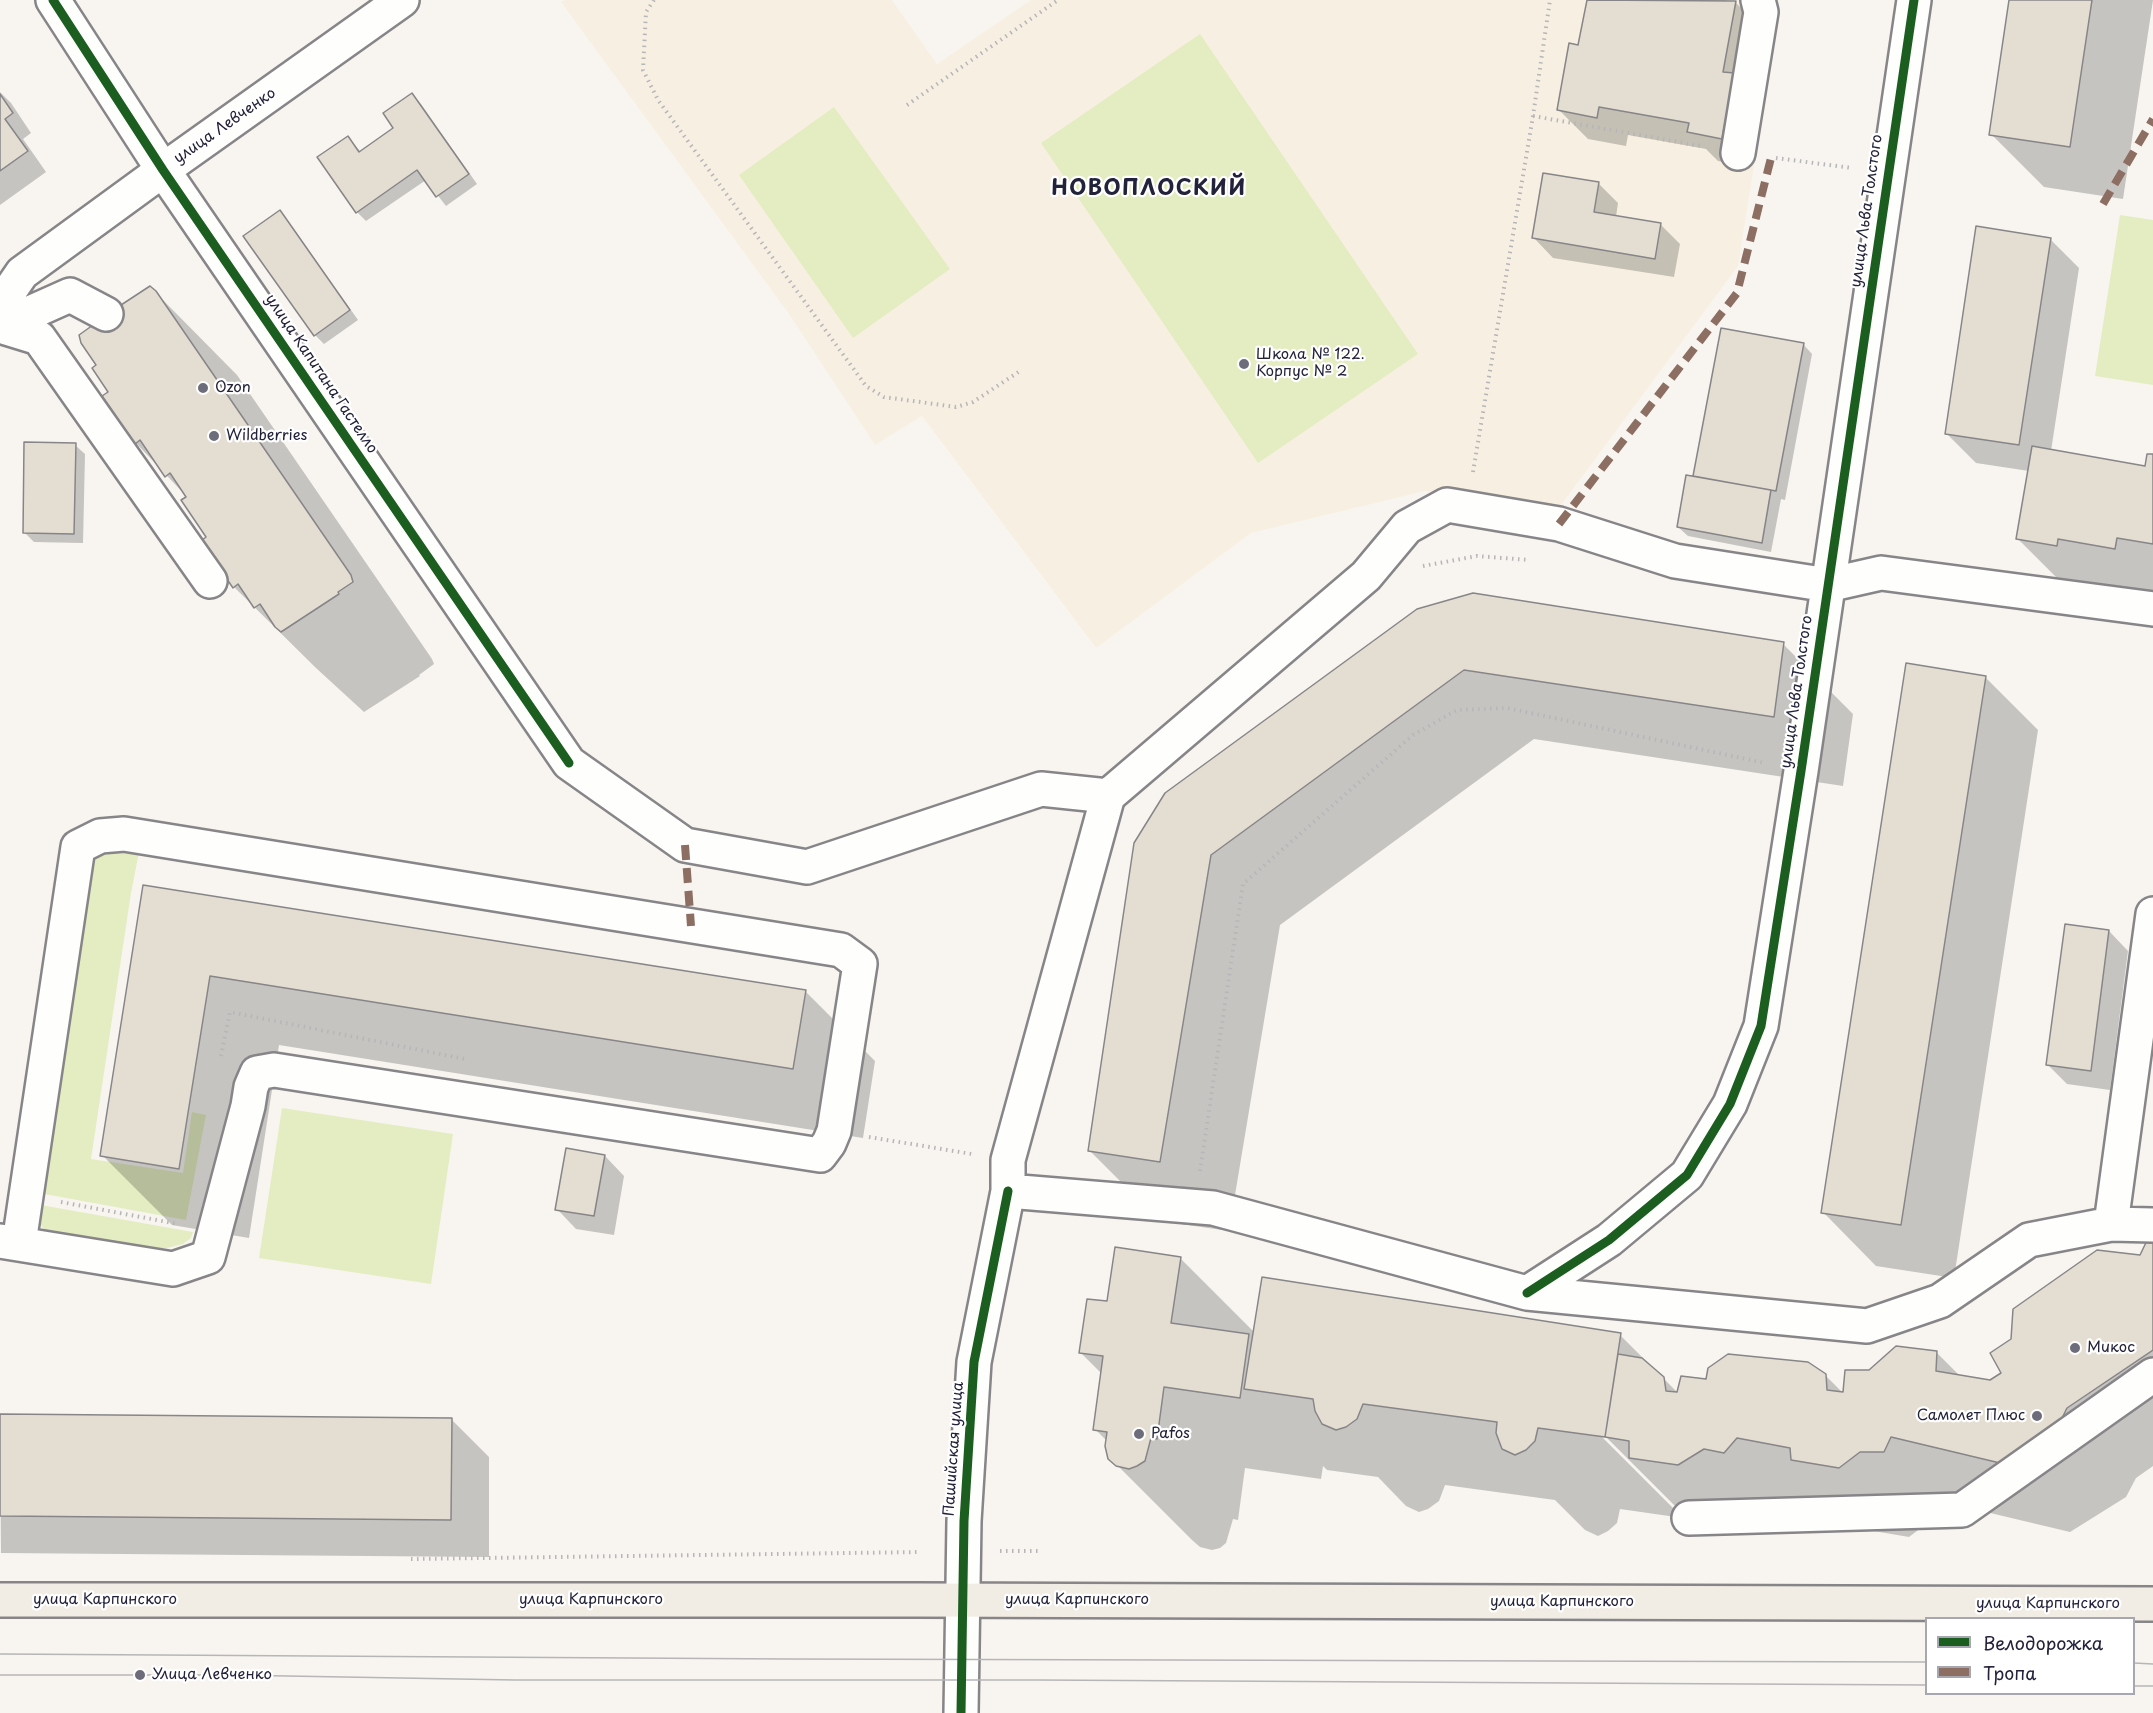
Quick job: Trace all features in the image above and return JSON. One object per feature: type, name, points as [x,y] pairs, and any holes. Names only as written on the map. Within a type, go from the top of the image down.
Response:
[{"type":"main road","name":"улица Карпинского","points":[[0,1600],[2153,1604]]},
{"type":"street","name":"улица Капитана Гастелло","points":[[53,0],[163,170],[569,763],[685,845],[807,867],[1041,789],[1108,796]]},
{"type":"street","name":"улица Левченко","points":[[0,305],[22,273],[402,0]]},
{"type":"street","points":[[1738,153],[1761,12],[1758,0]]},
{"type":"street","name":"улица Льва Толстого","points":[[1527,1293],[1609,1240],[1687,1175],[1730,1104],[1761,1026],[1801,771],[1914,0]]},
{"type":"street","points":[[0,320],[32,312],[70,295],[106,314]]},
{"type":"street","points":[[0,326],[39,338],[210,581]]},
{"type":"street","points":[[1108,796],[1366,576],[1407,527],[1448,505],[1559,524],[1675,561],[1828,585],[1881,573],[2153,609]]},
{"type":"street","name":"Пашийская улица","points":[[961,1713],[964,1521],[974,1362],[1008,1191],[1008,1160],[1108,796]]},
{"type":"street","points":[[124,834],[841,950],[860,964],[834,1131],[820,1155],[274,1070],[257,1073],[251,1087],[208,1257],[173,1269],[10,1242],[78,847],[100,836],[124,834]]},
{"type":"street","points":[[2111,1224],[2153,914]]},
{"type":"street","points":[[1008,1191],[1213,1208],[1527,1293],[1867,1326],[1940,1301],[2029,1240],[2111,1224],[2153,1225]]},
{"type":"street","points":[[1689,1518],[1962,1510],[2153,1375]]},
{"type":"path","points":[[654,0],[646,12],[644,70],[658,100],[866,386],[884,397],[956,407],[973,402],[1020,370]]},
{"type":"path","points":[[907,105],[1058,0]]},
{"type":"path","points":[[1448,505],[1473,476],[1550,0]]},
{"type":"path","points":[[1533,116],[1738,153],[1836,166]]},
{"type":"path","points":[[1422,566],[1477,556],[1533,560]]},
{"type":"path","points":[[1195,1205],[1243,884],[1413,735],[1457,710],[1507,708],[1801,771]]},
{"type":"path","points":[[998,1551],[1038,1551]]},
{"type":"path","points":[[406,1559],[920,1552]]},
{"type":"shaded area","name":"Школа № 122. Корпус № 2","points":[[565,0],[892,0],[937,64],[1031,0],[1778,0],[1779,9],[1738,266],[1559,508],[1425,491],[1251,533],[1096,648],[922,416],[875,445],[789,314],[561,2]]},
{"type":"green space","points":[[1200,34],[1418,354],[1258,463],[1041,143]]},
{"type":"green space","points":[[834,107],[950,269],[853,338],[739,175]]},
{"type":"green space","points":[[2120,215],[2153,220],[2153,385],[2095,376]]},
{"type":"green space","points":[[140,847],[91,1159],[183,1173],[192,1112],[206,1115],[186,1220],[39,1193],[88,870],[100,852]]},
{"type":"green space","points":[[282,1108],[453,1134],[431,1284],[259,1258]]},
{"type":"green space","points":[[35,1204],[193,1232],[191,1238],[183,1244],[167,1248],[146,1248],[47,1232],[36,1220]]},
{"type":"building","points":[[1587,0],[1736,1],[1723,72],[1734,73],[1722,139],[1687,132],[1689,123],[1599,107],[1597,118],[1557,110],[1569,43],[1578,45]]},
{"type":"building","points":[[2009,0],[2092,0],[2070,147],[1989,135]]},
{"type":"building","points":[[412,93],[469,174],[436,197],[417,170],[356,213],[317,157],[348,136],[359,152],[393,128],[383,113]]},
{"type":"building","points":[[0,94],[13,113],[5,119],[28,151],[0,171]]},
{"type":"building","points":[[1543,173],[1599,182],[1594,212],[1661,223],[1655,259],[1532,238]]},
{"type":"building","points":[[280,210],[350,310],[314,336],[243,236]]},
{"type":"building","points":[[1976,226],[2051,238],[2019,445],[1945,434]]},
{"type":"building","points":[[150,286],[156,291],[351,575],[353,582],[338,592],[339,594],[281,632],[275,627],[260,604],[254,608],[238,584],[233,588],[201,541],[206,537],[181,500],[186,497],[170,473],[165,477],[140,440],[135,444],[102,396],[108,392],[92,368],[96,365],[81,343],[79,335],[92,324]]},
{"type":"building","points":[[1721,328],[1804,343],[1776,491],[1693,476]]},
{"type":"building","points":[[24,442],[76,443],[74,534],[23,533]]},
{"type":"building","points":[[2032,446],[2145,466],[2147,454],[2153,454],[2153,544],[2117,538],[2115,549],[2058,539],[2057,546],[2016,539]]},
{"type":"building","points":[[1686,475],[1771,490],[1762,543],[1677,527]]},
{"type":"building","points":[[1473,593],[1784,642],[1774,717],[1464,670],[1211,855],[1160,1162],[1088,1151],[1134,843],[1165,793],[1417,609]]},
{"type":"building","points":[[1906,663],[1986,676],[1901,1225],[1821,1213]]},
{"type":"building","points":[[143,885],[806,990],[793,1069],[210,976],[179,1169],[100,1156]]},
{"type":"building","points":[[2065,924],[2109,930],[2091,1071],[2046,1065]]},
{"type":"building","points":[[566,1148],[605,1155],[594,1216],[555,1210]]},
{"type":"building","name":"Микос","points":[[2153,1228],[2153,1350],[2067,1408],[2057,1428],[2000,1463],[1891,1437],[1884,1452],[1860,1452],[1839,1468],[1791,1460],[1790,1448],[1737,1438],[1724,1453],[1704,1449],[1678,1465],[1629,1458],[1629,1441],[1605,1437],[1618,1354],[1642,1358],[1664,1377],[1666,1391],[1677,1392],[1681,1376],[1706,1379],[1708,1368],[1728,1354],[1808,1362],[1826,1374],[1827,1390],[1843,1392],[1845,1370],[1869,1370],[1896,1346],[1937,1351],[1936,1371],[1990,1380],[2001,1373],[1990,1353],[2011,1339],[2013,1309],[2097,1250],[2140,1255]]},
{"type":"building","points":[[1115,1247],[1181,1257],[1171,1323],[1249,1334],[1240,1398],[1164,1387],[1157,1439],[1151,1438],[1145,1461],[1129,1469],[1116,1466],[1108,1459],[1105,1446],[1107,1432],[1093,1430],[1103,1356],[1079,1353],[1087,1299],[1107,1301]]},
{"type":"building","points":[[1262,1277],[1621,1333],[1605,1437],[1538,1428],[1535,1441],[1526,1450],[1515,1455],[1502,1449],[1496,1433],[1497,1422],[1363,1404],[1357,1419],[1346,1427],[1336,1430],[1322,1424],[1315,1411],[1313,1399],[1244,1389]]},
{"type":"building","points":[[0,1414],[452,1418],[451,1520],[0,1516]]},
{"type":"tram line","points":[[0,1654],[1925,1662]]},
{"type":"tram line","points":[[2135,1663],[2153,1664]]},
{"type":"tram line","points":[[0,1675],[230,1675],[515,1680],[1037,1680],[1925,1685]]},
{"type":"tram line","points":[[2135,1686],[2153,1686]]},
{"type":"marked path","points":[[2103,204],[2153,119]]},
{"type":"marked path","points":[[1559,524],[1737,293],[1771,158]]},
{"type":"marked path","points":[[685,845],[691,926]]},
{"type":"cycle path","points":[[53,0],[163,170],[569,763]]},
{"type":"cycle path","points":[[1527,1293],[1609,1240],[1687,1175],[1730,1104],[1761,1026],[1801,771],[1914,0]]},
{"type":"cycle path","points":[[961,1713],[964,1521],[974,1362],[1008,1191]]},
{"type":"place","name":"Школа № 122. Корпус № 2","points":[[1244,364]]},
{"type":"place","name":"Ozon","points":[[203,388]]},
{"type":"place","name":"Wildberries","points":[[214,436]]},
{"type":"place","name":"Микос","points":[[2075,1348]]},
{"type":"place","name":"Самолет Плюс","points":[[2037,1416]]},
{"type":"place","name":"Pafos","points":[[1139,1434]]},
{"type":"place","name":"Улица Левченко","points":[[140,1675]]},
{"type":"district","name":"НОВОПЛОСКИЙ","points":[[1149,189]]}]
